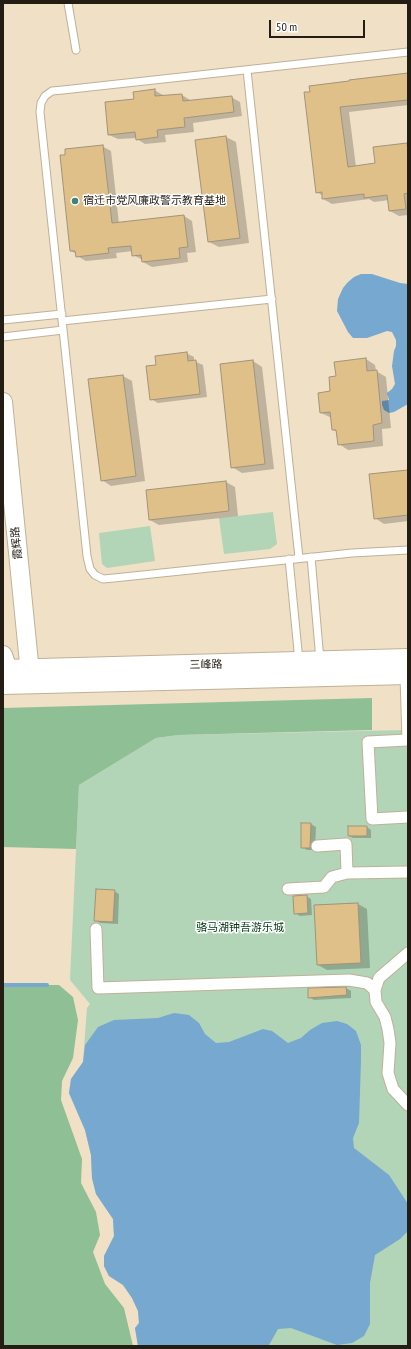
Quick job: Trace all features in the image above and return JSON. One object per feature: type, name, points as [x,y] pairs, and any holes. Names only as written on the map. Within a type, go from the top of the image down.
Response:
[{"type":"main road","name":"三峰路","points":[[5,673],[30,676],[406,667]]},
{"type":"street","name":"霞辉路","points":[[3,402],[30,676]]},
{"type":"street","points":[[407,740],[368,742],[372,819],[408,817]]},
{"type":"street","points":[[317,846],[346,844],[347,873]]},
{"type":"street","points":[[288,889],[324,887],[332,876],[347,873],[408,872]]},
{"type":"street","points":[[96,929],[98,988],[349,980],[367,983],[375,990]]},
{"type":"street","points":[[408,953],[379,978],[375,990],[376,1002],[385,1017],[388,1029],[390,1043],[388,1073],[393,1089],[408,1105]]},
{"type":"lane","points":[[68,3],[76,50]]},
{"type":"lane","points":[[408,52],[52,91],[45,96],[41,103],[40,112],[87,556],[90,569],[95,575],[102,579],[299,558],[408,550]]},
{"type":"lane","points":[[246,70],[299,558]]},
{"type":"lane","points":[[3,320],[62,317],[272,299]]},
{"type":"lane","points":[[3,336],[63,330]]},
{"type":"lane","points":[[311,557],[321,669]]},
{"type":"lane","points":[[289,559],[300,670]]},
{"type":"lane","points":[[406,667],[407,740]]},
{"type":"green space","points":[[273,512],[277,544],[270,549],[224,554],[219,518]]},
{"type":"green space","points":[[150,526],[155,561],[107,568],[102,564],[99,533]]},
{"type":"green space","points":[[372,698],[372,730],[178,735],[156,738],[79,785],[76,849],[3,847],[3,708]]},
{"type":"green space","name":"骆马湖钟吾游乐城","points":[[408,730],[408,1346],[138,1346],[135,1328],[139,1323],[138,1311],[132,1298],[123,1285],[109,1276],[104,1266],[104,1256],[114,1236],[113,1219],[96,1194],[92,1178],[91,1155],[85,1130],[69,1093],[71,1079],[83,1062],[87,1008],[90,1004],[70,980],[79,785],[156,738],[178,735]]},
{"type":"green space","points":[[3,985],[59,985],[73,997],[78,1020],[73,1058],[62,1081],[61,1100],[82,1159],[81,1183],[96,1212],[100,1235],[93,1252],[105,1284],[124,1308],[133,1346],[3,1346]]},
{"type":"water","points":[[361,274],[372,274],[408,284],[408,404],[394,412],[389,413],[384,410],[382,405],[382,401],[389,400],[387,393],[395,384],[392,366],[396,340],[392,332],[387,331],[367,338],[353,338],[348,332],[337,311],[338,299],[343,288],[354,277]]},
{"type":"water","points":[[174,1013],[189,1015],[199,1023],[205,1034],[216,1043],[229,1042],[263,1029],[272,1031],[288,1043],[301,1038],[310,1030],[322,1023],[337,1021],[347,1024],[356,1031],[361,1045],[361,1060],[359,1123],[353,1138],[354,1148],[389,1175],[408,1204],[408,1231],[400,1239],[375,1255],[370,1283],[370,1324],[364,1336],[352,1343],[337,1345],[291,1328],[278,1329],[269,1346],[138,1346],[135,1328],[139,1323],[138,1311],[132,1298],[123,1285],[109,1276],[104,1266],[104,1256],[114,1236],[113,1219],[96,1194],[92,1178],[91,1155],[85,1130],[69,1093],[71,1079],[83,1062],[85,1045],[98,1027],[114,1020],[158,1018]]},
{"type":"building","points":[[408,73],[408,100],[340,107],[348,167],[375,163],[373,147],[407,143],[408,193],[404,194],[406,209],[389,211],[387,195],[364,198],[364,194],[322,199],[322,192],[316,193],[304,92],[310,92],[309,86]]},
{"type":"building","points":[[155,89],[155,96],[182,94],[183,101],[232,96],[234,112],[184,118],[185,127],[157,130],[158,137],[136,140],[135,132],[108,135],[105,102],[134,99],[133,92]]},
{"type":"building","points":[[226,136],[240,238],[208,242],[195,140]]},
{"type":"building","points":[[103,145],[112,223],[184,215],[188,247],[179,248],[180,258],[142,262],[141,255],[132,256],[131,246],[108,248],[109,253],[76,257],[75,251],[70,251],[60,155],[65,155],[65,149]]},
{"type":"building","points":[[187,352],[188,361],[196,360],[200,394],[150,400],[146,366],[156,365],[155,356]]},
{"type":"building","points":[[366,358],[367,371],[377,370],[382,423],[373,425],[374,441],[338,445],[336,430],[332,430],[330,412],[320,413],[318,393],[330,391],[329,377],[336,376],[334,362]]},
{"type":"building","points":[[253,360],[265,464],[231,468],[220,364]]},
{"type":"building","points":[[123,375],[136,476],[101,481],[88,379]]},
{"type":"building","points":[[408,470],[408,515],[374,519],[369,474]]},
{"type":"building","points":[[226,481],[229,511],[149,520],[146,490]]},
{"type":"building","points":[[301,823],[311,823],[310,848],[301,848]]},
{"type":"building","points":[[348,826],[367,826],[367,836],[348,836]]},
{"type":"building","points":[[96,889],[115,890],[113,922],[94,921]]},
{"type":"building","points":[[307,895],[308,913],[294,914],[293,896]]},
{"type":"building","points":[[358,903],[361,963],[317,965],[314,905]]},
{"type":"building","points":[[346,987],[347,995],[308,998],[308,988]]},
{"type":"waterway","points":[[3,985],[47,985]]},
{"type":"place","name":"宿迁市党风廉政警示教育基地","points":[[75,201]]}]
